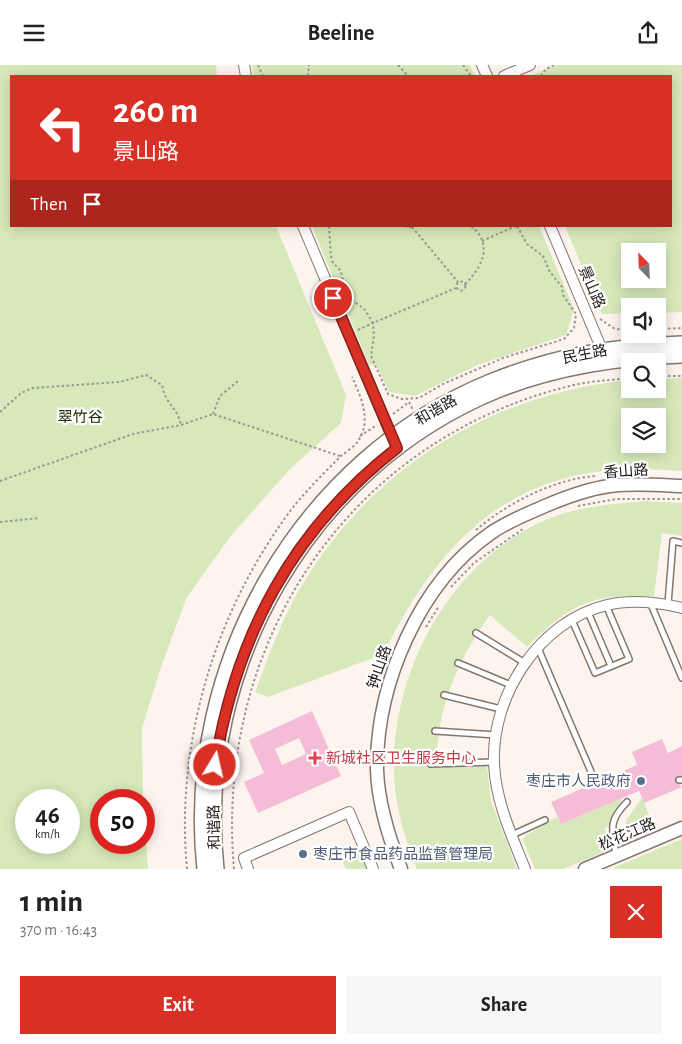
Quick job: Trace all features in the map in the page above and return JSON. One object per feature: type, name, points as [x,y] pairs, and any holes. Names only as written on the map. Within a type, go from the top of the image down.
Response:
[{"type":"main road","name":"民生路","points":[[494,386],[536,365],[682,344]]},
{"type":"main road","name":"民生路","points":[[604,355],[682,355]]},
{"type":"main road","name":"和谐路","points":[[216,869],[213,794],[221,731],[236,674],[257,621],[286,568],[325,516],[395,443],[434,410],[494,386]]},
{"type":"main road","name":"和谐路","points":[[205,869],[202,794],[210,729],[226,671],[247,616],[277,562],[316,509],[362,462],[395,443]]},
{"type":"street","points":[[506,75],[530,65]]},
{"type":"street","points":[[303,227],[395,443]]},
{"type":"street","name":"景山路","points":[[550,227],[604,355]]},
{"type":"street","name":"香山路","points":[[521,522],[610,487],[639,484],[682,486]]},
{"type":"street","name":"钟山路","points":[[401,869],[385,821],[377,771],[379,726],[390,678],[409,633],[434,591],[464,556],[491,533],[521,522]]},
{"type":"street","points":[[525,869],[502,813],[494,761],[501,709],[511,685],[538,647],[554,632],[588,611],[606,605],[630,601],[668,604],[682,608]]},
{"type":"street","points":[[248,869],[244,858],[350,812],[372,869]]},
{"type":"street","name":"松花江路","points":[[592,868],[682,828]]},
{"type":"lane","points":[[668,604],[673,541],[682,543]]},
{"type":"lane","points":[[650,602],[682,678]]},
{"type":"lane","points":[[572,620],[594,673],[629,659],[606,605]]},
{"type":"lane","points":[[588,611],[611,666]]},
{"type":"lane","points":[[476,633],[525,663]]},
{"type":"lane","points":[[538,647],[592,774]]},
{"type":"lane","points":[[458,663],[511,685]]},
{"type":"lane","points":[[444,695],[501,709]]},
{"type":"lane","points":[[435,731],[496,735]]},
{"type":"lane","points":[[432,764],[494,761]]},
{"type":"lane","points":[[616,856],[612,830],[616,814],[627,802]]},
{"type":"lane","points":[[511,835],[545,820]]},
{"type":"path","points":[[398,65],[407,75]]},
{"type":"path","points":[[543,75],[546,69],[554,65]]},
{"type":"path","points":[[329,227],[331,256],[333,263],[342,271],[344,288],[349,297],[365,310],[372,323],[374,336],[371,356],[388,394],[402,399],[419,398],[443,384],[503,358],[564,339],[574,327],[576,314],[563,295],[562,287],[550,272],[543,256],[527,243],[517,227]]},
{"type":"path","points":[[412,227],[458,282],[461,281],[465,284]]},
{"type":"path","points":[[348,333],[456,288],[463,290],[465,284],[482,265],[484,251],[482,241],[472,227]]},
{"type":"path","points":[[482,241],[514,227]]},
{"type":"path","points":[[456,288],[458,282]]},
{"type":"path","points":[[666,329],[682,328]]},
{"type":"path","points":[[0,412],[21,393],[33,388],[118,382],[146,375],[162,385],[165,399],[179,414],[181,425]]},
{"type":"path","points":[[666,376],[682,376]]},
{"type":"path","points":[[234,869],[232,790],[238,739],[251,688],[268,640],[292,593],[321,548],[362,501],[388,477],[415,455],[454,432],[502,409],[552,391],[576,385],[621,379]]},
{"type":"path","points":[[213,414],[220,396],[238,381]]},
{"type":"path","points":[[0,481],[133,434],[181,425],[213,414],[341,456]]},
{"type":"path","points":[[473,533],[503,508],[524,498],[581,477]]},
{"type":"path","points":[[573,501],[682,499]]},
{"type":"path","points":[[0,522],[39,518]]},
{"type":"path","points":[[446,593],[474,563],[521,522]]},
{"type":"path","points":[[424,630],[442,600]]},
{"type":"green space","name":"翠竹谷","points":[[0,65],[216,65],[217,75],[10,75],[10,227],[276,227],[346,395],[341,423],[290,469],[230,537],[187,597],[162,664],[142,728],[143,789],[90,789],[90,854],[147,854],[148,869],[0,869]]},
{"type":"green space","points":[[252,65],[470,65],[475,75],[254,75]]},
{"type":"green space","points":[[557,65],[682,65],[682,312],[666,313],[666,298],[621,298],[621,313],[602,314],[565,227],[672,227],[672,75],[532,75]]},
{"type":"green space","points":[[312,227],[539,227],[574,309],[566,335],[475,366],[415,396],[389,392],[376,365],[369,365]]},
{"type":"green space","points":[[682,378],[682,471],[638,469],[595,472],[557,480],[523,494],[493,512],[466,534],[442,560],[420,589],[384,654],[268,697],[255,692],[293,601],[321,556],[355,515],[392,479],[433,448],[478,423],[526,403],[577,388],[621,381],[621,398],[666,398],[666,379]]},
{"type":"green space","points":[[646,501],[682,503],[682,536],[662,533],[654,596],[614,597],[583,604],[557,620],[527,647],[490,615],[467,651],[451,687],[440,725],[436,767],[487,766],[491,801],[517,869],[417,869],[396,799],[394,774],[395,738],[402,701],[413,666],[428,632],[448,601],[471,573],[498,548],[529,528],[571,511]]},
{"type":"green space","points":[[642,797],[650,818],[625,829],[627,819]]},
{"type":"green space","points":[[622,798],[614,824],[604,828],[611,845],[608,850],[564,869],[535,869],[523,840],[525,836],[557,817],[561,824]]},
{"type":"green space","points":[[682,839],[682,869],[615,869],[615,867]]},
{"type":"green space","points":[[360,849],[369,869],[346,869],[341,857]]},
{"type":"building","name":"新城社区卫生服务中心","points":[[312,711],[341,776],[258,813],[244,782],[264,773],[249,740]],"holes":[[[299,738],[306,754],[282,765],[275,749]]]},
{"type":"building","name":"枣庄市人民政府","points":[[662,739],[668,753],[682,746],[682,776],[677,776],[675,780],[682,787],[644,803],[639,791],[561,824],[551,802],[637,765],[632,752]]},
{"type":"place","name":"新城社区卫生服务中心","points":[[315,758]]},
{"type":"place","name":"枣庄市人民政府","points":[[641,781]]},
{"type":"place","name":"枣庄市食品药品监督管理局","points":[[303,854]]},
{"type":"route","points":[[215,765],[221,731],[240,661],[257,621],[286,568],[325,516],[348,491],[369,470],[397,448],[333,298]]}]
